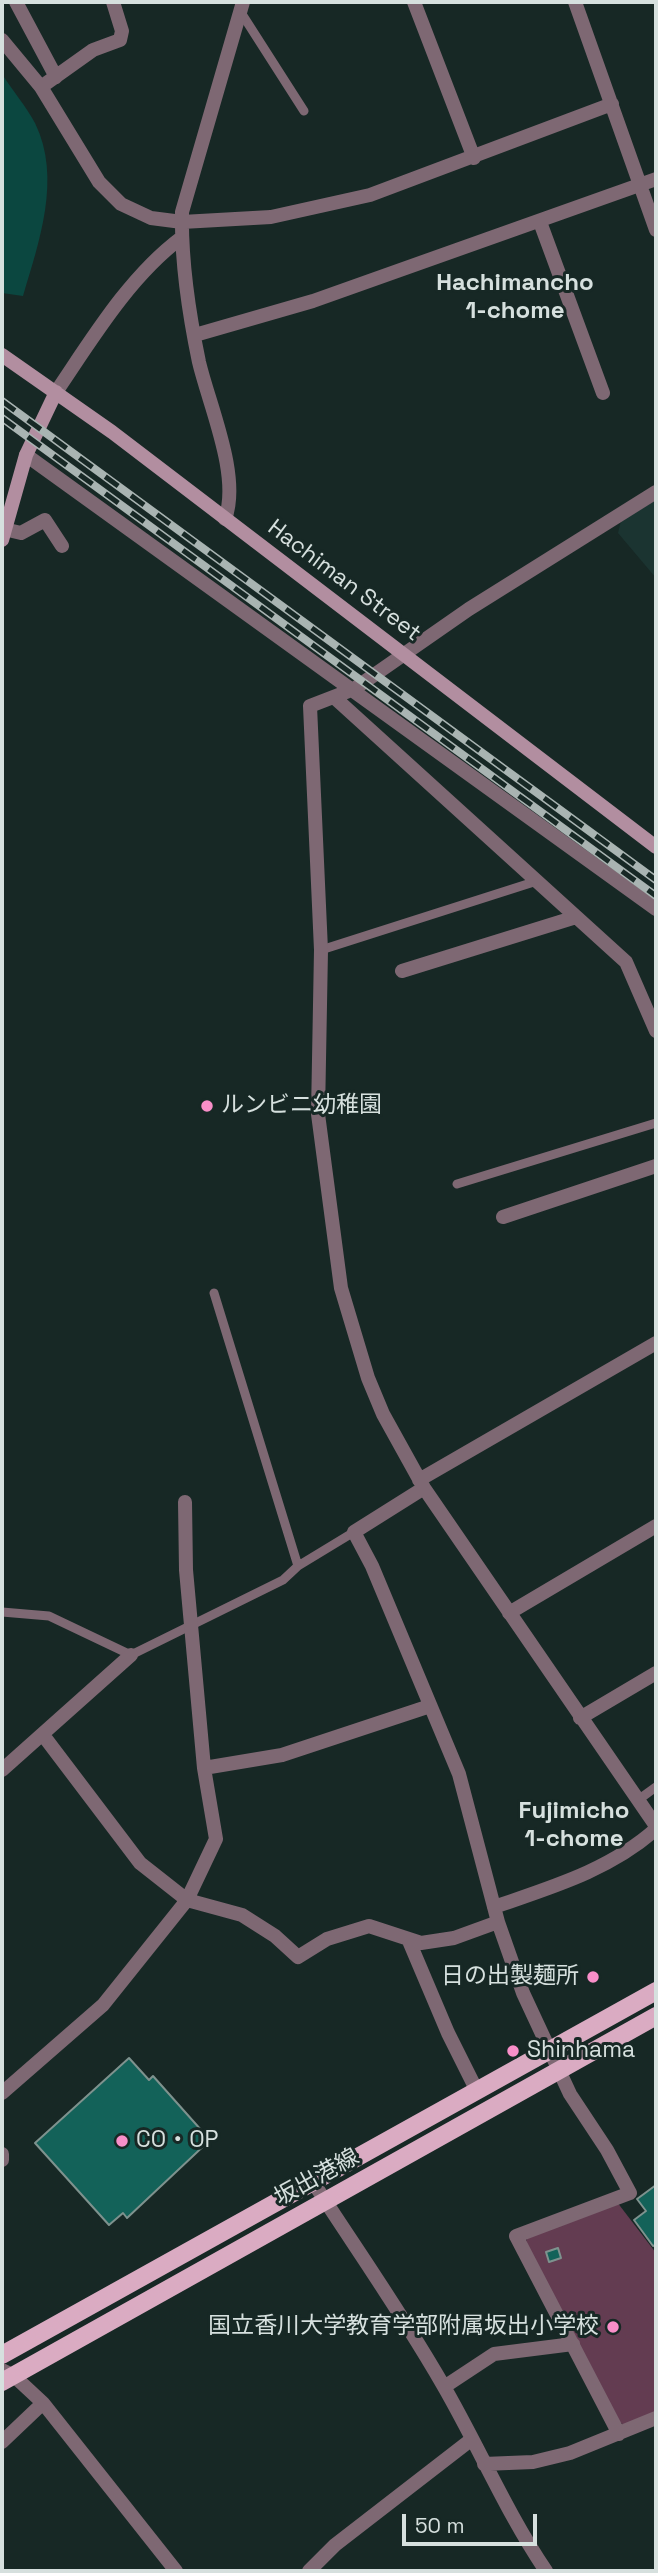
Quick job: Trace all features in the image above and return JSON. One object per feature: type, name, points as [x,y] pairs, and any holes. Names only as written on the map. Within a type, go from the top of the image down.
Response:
[{"type":"main road","name":"坂出港線","points":[[2,2355],[656,1991]]},
{"type":"main road","name":"坂出港線","points":[[6,2376],[656,2016]]},
{"type":"street","points":[[16,2],[56,77]]},
{"type":"street","points":[[41,87],[93,50],[120,40],[122,30],[113,2]]},
{"type":"street","points":[[414,2],[474,158]]},
{"type":"street","points":[[575,2],[656,230]]},
{"type":"street","points":[[225,519],[231,505],[228,478],[195,335],[181,222],[242,6]]},
{"type":"street","points":[[2,40],[41,87],[99,182],[121,204],[151,218],[181,222],[271,217],[370,195],[612,104]]},
{"type":"street","points":[[195,335],[313,301],[656,179]]},
{"type":"street","points":[[540,222],[603,393]]},
{"type":"street","points":[[62,546],[45,520],[21,533],[3,535],[26,455],[56,392],[96,334],[160,254],[181,238]]},
{"type":"street","name":"Hachiman Street","points":[[2,355],[56,392],[225,519],[656,847]]},
{"type":"street","points":[[26,455],[354,688],[656,909]]},
{"type":"street","points":[[494,1907],[601,1868],[631,1851],[656,1827],[422,1484],[383,1414],[368,1378],[341,1288],[318,1114],[321,950],[310,706],[354,688],[469,609],[656,492]]},
{"type":"street","points":[[335,698],[626,962],[656,1031]]},
{"type":"street","points":[[402,971],[576,917]]},
{"type":"street","points":[[503,1217],[656,1166]]},
{"type":"street","points":[[619,2434],[516,2236],[630,2193],[607,2150],[570,2094],[523,1993],[498,1922],[459,1774],[372,1566],[354,1532],[422,1484],[656,1343]]},
{"type":"street","points":[[2,2093],[103,2005],[187,1900],[216,1839],[204,1768],[191,1625],[185,1502]]},
{"type":"street","points":[[509,1613],[656,1526]]},
{"type":"street","points":[[2,1770],[131,1655]]},
{"type":"street","points":[[580,1718],[656,1673]]},
{"type":"street","points":[[204,1768],[282,1755],[430,1706]]},
{"type":"street","points":[[43,1735],[140,1863],[187,1900],[242,1915],[275,1936],[298,1956],[327,1939],[369,1926],[409,1941],[454,1938],[498,1922]]},
{"type":"street","points":[[409,1941],[477,2091]]},
{"type":"street","points":[[2,2154],[2,2160]]},
{"type":"street","points":[[313,2182],[400,2312],[444,2387],[516,2527],[546,2571]]},
{"type":"street","points":[[444,2387],[494,2354],[573,2344]]},
{"type":"street","points":[[6,2376],[43,2403],[176,2571]]},
{"type":"street","points":[[2,2442],[43,2403]]},
{"type":"street","points":[[484,2464],[533,2462],[569,2453],[656,2418]]},
{"type":"street","points":[[309,2571],[335,2545],[472,2440]]},
{"type":"lane","points":[[242,6],[304,111]]},
{"type":"lane","points":[[321,950],[537,881]]},
{"type":"lane","points":[[457,1184],[656,1123]]},
{"type":"lane","points":[[214,1293],[298,1566]]},
{"type":"lane","points":[[2,1612],[49,1616],[131,1655],[283,1580],[298,1566],[354,1532]]},
{"type":"lane","points":[[638,1800],[656,1787]]},
{"type":"shaded area","points":[[2,74],[35,123],[47,166],[41,232],[23,296],[2,293]]},
{"type":"shaded area","points":[[656,500],[656,578],[618,533],[621,521]]},
{"type":"shaded area","name":"国立香川大学教育学部附属坂出小学校","points":[[617,2202],[656,2253],[656,2412],[624,2425],[619,2422],[526,2242],[527,2236]]},
{"type":"building","name":"CO・OP","points":[[129,2058],[149,2080],[153,2076],[210,2140],[127,2218],[123,2213],[109,2225],[35,2143]]},
{"type":"building","points":[[656,2185],[656,2245],[653,2246],[634,2220],[646,2211],[637,2199]]},
{"type":"building","points":[[558,2248],[561,2258],[549,2262],[546,2252]]},
{"type":"railway","points":[[2,401],[656,880]]},
{"type":"railway","points":[[2,418],[656,896]]},
{"type":"place","name":"ルンビニ幼稚園","points":[[207,1106]]},
{"type":"place","name":"日の出製麺所","points":[[593,1977]]},
{"type":"place","name":"Shinhama","points":[[513,2051]]},
{"type":"place","name":"CO・OP","points":[[122,2141]]},
{"type":"place","name":"国立香川大学教育学部附属坂出小学校","points":[[613,2327]]},
{"type":"district","name":"Hachimancho 1-chome","points":[[515,297]]},
{"type":"district","name":"Fujimicho 1-chome","points":[[574,1825]]}]
